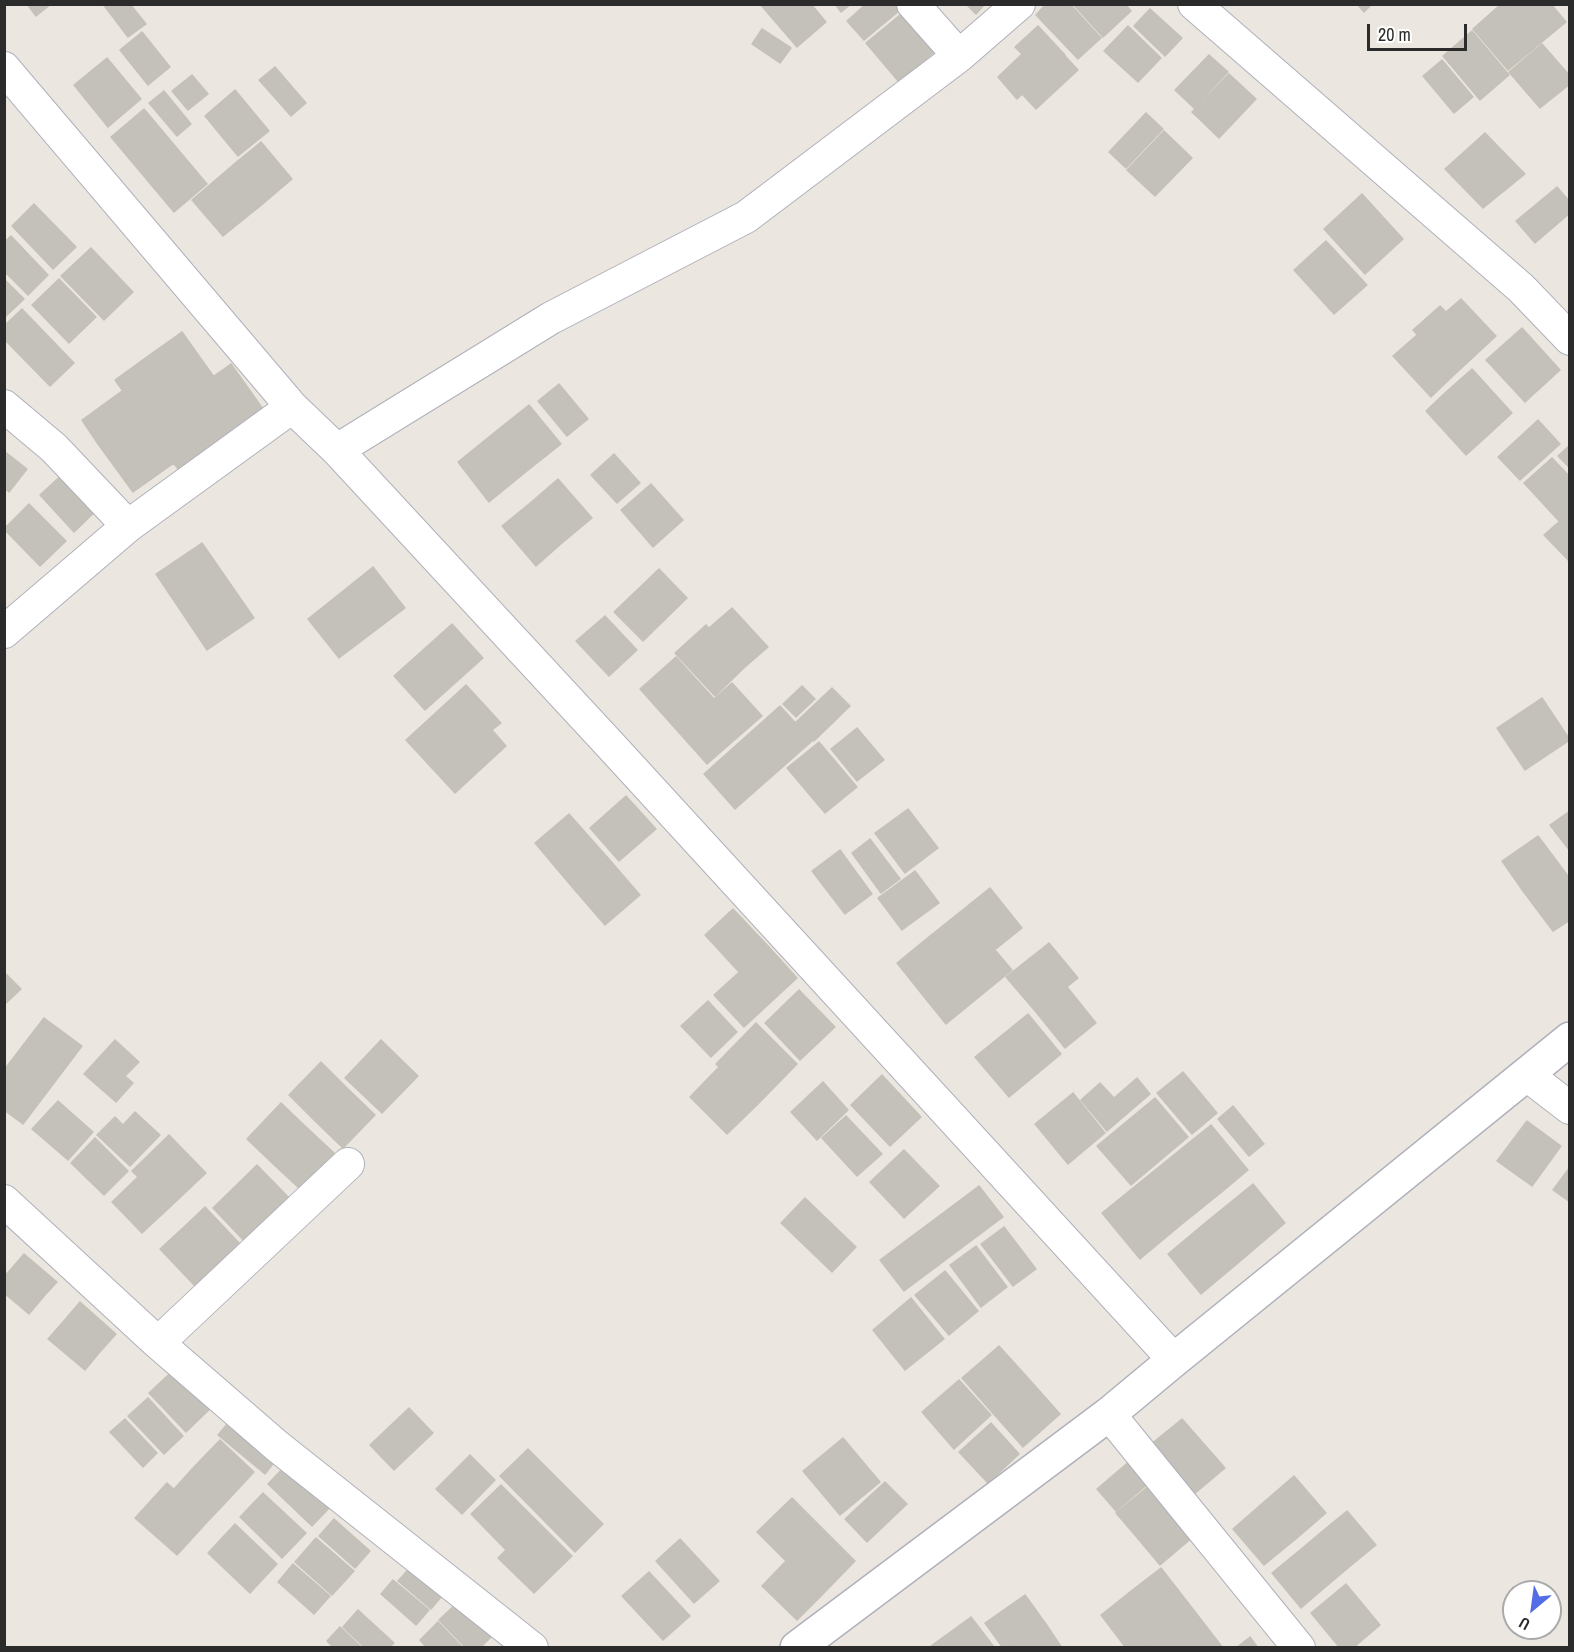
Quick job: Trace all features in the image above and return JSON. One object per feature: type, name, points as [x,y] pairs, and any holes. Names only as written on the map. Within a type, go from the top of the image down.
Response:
[{"type":"street","points":[[913,4],[959,56]]},
{"type":"street","points":[[337,450],[551,318],[746,216],[959,56],[1019,4]]},
{"type":"street","points":[[1194,4],[1521,288],[1569,339]]},
{"type":"street","points":[[4,68],[292,407],[337,450],[613,747],[1174,1360]]},
{"type":"street","points":[[4,406],[54,448],[128,526]]},
{"type":"street","points":[[4,632],[128,526],[292,407]]},
{"type":"street","points":[[797,1647],[1109,1414],[1569,1039]]},
{"type":"street","points":[[1527,1075],[1569,1108]]},
{"type":"street","points":[[158,1343],[348,1164]]},
{"type":"street","points":[[4,1201],[158,1343],[277,1446],[532,1647]]},
{"type":"street","points":[[1109,1414],[1299,1647]]},
{"type":"building","points":[[27,4],[51,4],[36,16]]},
{"type":"building","points":[[103,4],[130,4],[146,24],[128,37]]},
{"type":"building","points":[[760,4],[811,4],[826,22],[797,47]]},
{"type":"building","points":[[835,4],[851,4],[841,12]]},
{"type":"building","points":[[866,4],[903,4],[905,6],[864,40],[847,21]]},
{"type":"building","points":[[966,4],[985,4],[976,14]]},
{"type":"building","points":[[1046,4],[1070,4],[1101,38],[1078,59],[1036,15]]},
{"type":"building","points":[[1073,4],[1125,4],[1131,11],[1103,37]]},
{"type":"building","points":[[1357,4],[1372,4],[1364,12]]},
{"type":"building","points":[[1503,4],[1551,4],[1566,22],[1537,46]]},
{"type":"building","points":[[1500,5],[1536,47],[1508,70],[1473,29]]},
{"type":"building","points":[[1150,9],[1182,38],[1165,56],[1134,26]]},
{"type":"building","points":[[906,10],[939,48],[899,82],[866,43]]},
{"type":"building","points":[[1038,26],[1065,55],[1017,99],[998,77],[1022,54],[1015,47]]},
{"type":"building","points":[[1128,26],[1161,58],[1138,82],[1104,51]]},
{"type":"building","points":[[762,29],[791,48],[780,63],[752,44]]},
{"type":"building","points":[[1472,31],[1509,75],[1480,100],[1443,56]]},
{"type":"building","points":[[142,32],[170,67],[148,85],[120,50]]},
{"type":"building","points":[[1542,44],[1570,76],[1570,84],[1540,108],[1509,72]]},
{"type":"building","points":[[1209,55],[1228,72],[1194,108],[1175,90]]},
{"type":"building","points":[[1065,56],[1078,70],[1036,109],[1023,95]]},
{"type":"building","points":[[107,58],[141,99],[108,127],[74,85]]},
{"type":"building","points":[[1442,60],[1473,97],[1454,113],[1423,76]]},
{"type":"building","points":[[275,67],[306,103],[291,116],[259,80]]},
{"type":"building","points":[[1229,74],[1256,99],[1219,138],[1192,112]]},
{"type":"building","points":[[192,75],[208,94],[188,110],[172,91]]},
{"type":"building","points":[[235,90],[269,131],[238,156],[205,116]]},
{"type":"building","points":[[164,91],[191,124],[177,136],[149,103]]},
{"type":"building","points":[[144,109],[207,184],[174,212],[111,137]]},
{"type":"building","points":[[1146,113],[1163,129],[1126,168],[1109,152]]},
{"type":"building","points":[[1164,131],[1192,158],[1155,196],[1127,170]]},
{"type":"building","points":[[1485,133],[1525,174],[1483,208],[1445,169]]},
{"type":"building","points":[[261,142],[292,179],[265,202],[234,164]]},
{"type":"building","points":[[233,165],[264,203],[223,236],[192,200]]},
{"type":"building","points":[[1557,187],[1570,202],[1570,213],[1535,243],[1516,221]]},
{"type":"building","points":[[1362,194],[1403,239],[1365,274],[1324,229]]},
{"type":"building","points":[[34,204],[76,247],[53,269],[12,226]]},
{"type":"building","points":[[11,236],[48,275],[28,295],[4,271],[4,242]]},
{"type":"building","points":[[1326,241],[1367,285],[1334,314],[1294,270]]},
{"type":"building","points":[[91,248],[133,292],[104,320],[61,276]]},
{"type":"building","points":[[4,279],[24,299],[4,318]]},
{"type":"building","points":[[59,279],[96,317],[69,343],[32,305]]},
{"type":"building","points":[[1461,299],[1496,336],[1454,375],[1413,330],[1440,306],[1446,312]]},
{"type":"building","points":[[22,309],[74,363],[50,386],[4,339],[4,326]]},
{"type":"building","points":[[1522,328],[1560,370],[1525,402],[1486,360]]},
{"type":"building","points":[[182,332],[214,377],[180,400],[148,356]]},
{"type":"building","points":[[1417,335],[1454,375],[1431,397],[1393,356]]},
{"type":"building","points":[[148,356],[212,445],[178,469],[115,380]]},
{"type":"building","points":[[231,364],[263,409],[212,445],[180,400]]},
{"type":"building","points":[[1472,369],[1512,413],[1486,437],[1446,392]]},
{"type":"building","points":[[559,384],[588,419],[567,436],[538,401]]},
{"type":"building","points":[[122,391],[139,415],[98,444],[82,420]]},
{"type":"building","points":[[1446,392],[1486,437],[1466,455],[1426,411]]},
{"type":"building","points":[[529,405],[561,444],[527,471],[495,432]]},
{"type":"building","points":[[139,415],[174,463],[133,492],[98,444]]},
{"type":"building","points":[[1538,420],[1560,444],[1520,480],[1498,457]]},
{"type":"building","points":[[495,432],[527,471],[489,502],[458,462]]},
{"type":"building","points":[[1570,445],[1570,468],[1558,456]]},
{"type":"building","points":[[4,451],[27,469],[9,492],[4,488]]},
{"type":"building","points":[[614,454],[640,483],[617,503],[591,475]]},
{"type":"building","points":[[1552,458],[1570,477],[1570,512],[1559,521],[1524,483]]},
{"type":"building","points":[[66,471],[100,507],[74,532],[40,495]]},
{"type":"building","points":[[558,479],[592,518],[562,543],[529,504]]},
{"type":"building","points":[[651,484],[683,520],[653,547],[621,510]]},
{"type":"building","points":[[29,504],[66,541],[40,566],[4,529]]},
{"type":"building","points":[[529,504],[562,543],[536,566],[502,526]]},
{"type":"building","points":[[1570,512],[1570,562],[1544,535]]},
{"type":"building","points":[[202,543],[254,618],[207,650],[156,574]]},
{"type":"building","points":[[373,567],[405,608],[339,658],[308,619]]},
{"type":"building","points":[[659,569],[687,598],[643,641],[614,612]]},
{"type":"building","points":[[732,608],[768,647],[745,667],[709,628]]},
{"type":"building","points":[[605,616],[637,650],[609,676],[576,641]]},
{"type":"building","points":[[452,624],[483,658],[425,710],[394,676]]},
{"type":"building","points":[[706,625],[745,667],[715,696],[675,653]]},
{"type":"building","points":[[676,657],[714,699],[732,683],[762,716],[707,764],[640,689]]},
{"type":"building","points":[[466,685],[501,723],[492,730],[506,746],[455,793],[406,740]]},
{"type":"building","points":[[802,686],[815,699],[796,717],[783,704]]},
{"type":"building","points":[[832,688],[850,706],[814,741],[796,722]]},
{"type":"building","points":[[1542,698],[1570,740],[1525,770],[1497,728]]},
{"type":"building","points":[[780,706],[812,741],[735,809],[704,774]]},
{"type":"building","points":[[857,728],[884,760],[857,781],[831,749]]},
{"type":"building","points":[[819,742],[857,787],[825,813],[787,768]]},
{"type":"building","points":[[626,796],[656,829],[619,861],[590,828]]},
{"type":"building","points":[[908,809],[938,848],[905,873],[875,833]]},
{"type":"building","points":[[1570,811],[1570,851],[1550,825]]},
{"type":"building","points":[[569,814],[608,858],[573,888],[535,843]]},
{"type":"building","points":[[1538,836],[1559,864],[1523,891],[1502,861]]},
{"type":"building","points":[[870,839],[900,879],[881,893],[852,853]]},
{"type":"building","points":[[840,850],[872,894],[845,914],[812,871]]},
{"type":"building","points":[[608,858],[640,895],[605,925],[573,888]]},
{"type":"building","points":[[1559,864],[1570,879],[1570,920],[1553,931],[1523,891]]},
{"type":"building","points":[[915,871],[939,903],[902,930],[878,898]]},
{"type":"building","points":[[990,888],[1022,928],[987,956],[955,916]]},
{"type":"building","points":[[733,909],[768,946],[739,972],[705,935]]},
{"type":"building","points":[[955,916],[987,956],[958,980],[925,940]]},
{"type":"building","points":[[925,940],[958,980],[929,1003],[897,963]]},
{"type":"building","points":[[1049,943],[1078,978],[1036,1012],[1006,977]]},
{"type":"building","points":[[768,946],[797,978],[744,1027],[714,995]]},
{"type":"building","points":[[995,950],[1012,970],[946,1024],[929,1003]]},
{"type":"building","points":[[4,972],[21,989],[4,1005]]},
{"type":"building","points":[[1067,987],[1096,1023],[1065,1048],[1036,1012]]},
{"type":"building","points":[[799,990],[835,1027],[800,1060],[765,1023]]},
{"type":"building","points":[[708,1001],[737,1032],[711,1057],[681,1026]]},
{"type":"building","points":[[1028,1014],[1061,1054],[1009,1097],[975,1057]]},
{"type":"building","points":[[44,1018],[82,1046],[23,1124],[4,1110],[4,1070]]},
{"type":"building","points":[[756,1023],[797,1064],[757,1105],[716,1064]]},
{"type":"building","points":[[115,1040],[139,1062],[125,1076],[133,1083],[116,1102],[84,1074]]},
{"type":"building","points":[[381,1040],[418,1076],[382,1113],[345,1078]]},
{"type":"building","points":[[321,1062],[347,1088],[315,1121],[289,1095]]},
{"type":"building","points":[[719,1067],[757,1105],[727,1134],[690,1097]]},
{"type":"building","points":[[1183,1072],[1217,1113],[1192,1134],[1157,1093]]},
{"type":"building","points":[[882,1075],[921,1117],[890,1146],[851,1105]]},
{"type":"building","points":[[1137,1078],[1150,1094],[1107,1131],[1081,1100],[1100,1083],[1114,1098]]},
{"type":"building","points":[[823,1082],[848,1110],[817,1140],[791,1112]]},
{"type":"building","points":[[347,1088],[375,1115],[343,1148],[315,1121]]},
{"type":"building","points":[[1073,1093],[1105,1133],[1068,1164],[1035,1124]]},
{"type":"building","points":[[1155,1098],[1188,1137],[1131,1185],[1097,1146]]},
{"type":"building","points":[[58,1101],[93,1132],[68,1160],[32,1129]]},
{"type":"building","points":[[281,1103],[304,1125],[270,1161],[247,1139]]},
{"type":"building","points":[[1233,1106],[1264,1144],[1249,1156],[1218,1119]]},
{"type":"building","points":[[135,1112],[160,1135],[130,1166],[97,1135],[115,1117],[123,1125]]},
{"type":"building","points":[[846,1116],[882,1154],[857,1176],[822,1138]]},
{"type":"building","points":[[1527,1121],[1561,1146],[1532,1186],[1497,1161]]},
{"type":"building","points":[[304,1125],[334,1153],[300,1189],[270,1161]]},
{"type":"building","points":[[1211,1125],[1248,1170],[1223,1191],[1186,1145]]},
{"type":"building","points":[[169,1135],[206,1173],[169,1208],[132,1171]]},
{"type":"building","points":[[95,1138],[128,1171],[104,1195],[71,1163]]},
{"type":"building","points":[[1186,1145],[1223,1191],[1182,1224],[1144,1179]]},
{"type":"building","points":[[904,1150],[939,1186],[904,1218],[870,1182]]},
{"type":"building","points":[[257,1165],[292,1201],[248,1245],[213,1208]]},
{"type":"building","points":[[1570,1167],[1570,1202],[1553,1190]]},
{"type":"building","points":[[139,1176],[169,1208],[142,1233],[112,1202]]},
{"type":"building","points":[[1144,1179],[1182,1224],[1140,1259],[1102,1213]]},
{"type":"building","points":[[1253,1184],[1285,1223],[1238,1263],[1205,1223]]},
{"type":"building","points":[[979,1186],[1003,1217],[904,1291],[880,1260]]},
{"type":"building","points":[[805,1198],[856,1247],[832,1272],[781,1223]]},
{"type":"building","points":[[205,1207],[240,1244],[220,1263],[185,1226]]},
{"type":"building","points":[[1205,1223],[1238,1263],[1201,1294],[1168,1254]]},
{"type":"building","points":[[185,1226],[220,1263],[195,1286],[160,1249]]},
{"type":"building","points":[[1004,1227],[1036,1269],[1013,1286],[981,1244]]},
{"type":"building","points":[[976,1246],[1007,1287],[981,1307],[950,1265]]},
{"type":"building","points":[[24,1254],[57,1282],[45,1295],[12,1268]]},
{"type":"building","points":[[12,1268],[45,1295],[29,1314],[4,1293],[4,1277]]},
{"type":"building","points":[[945,1271],[978,1311],[949,1335],[915,1295]]},
{"type":"building","points":[[911,1298],[944,1339],[905,1370],[873,1330]]},
{"type":"building","points":[[80,1302],[116,1334],[99,1353],[63,1322]]},
{"type":"building","points":[[63,1322],[99,1353],[85,1370],[48,1339]]},
{"type":"building","points":[[999,1346],[1028,1378],[991,1411],[962,1378]]},
{"type":"building","points":[[180,1364],[217,1402],[186,1432],[149,1393]]},
{"type":"building","points":[[1028,1378],[1060,1414],[1023,1447],[991,1411]]},
{"type":"building","points":[[959,1380],[991,1415],[954,1449],[922,1412]]},
{"type":"building","points":[[148,1398],[183,1436],[164,1454],[128,1416]]},
{"type":"building","points":[[409,1408],[433,1433],[394,1470],[370,1445]]},
{"type":"building","points":[[233,1417],[280,1455],[265,1474],[218,1435]]},
{"type":"building","points":[[125,1419],[157,1453],[143,1467],[110,1432]]},
{"type":"building","points":[[1182,1419],[1225,1468],[1193,1495],[1150,1445]]},
{"type":"building","points":[[991,1423],[1019,1454],[988,1483],[959,1452]]},
{"type":"building","points":[[843,1438],[880,1482],[840,1515],[803,1471]]},
{"type":"building","points":[[220,1440],[254,1472],[228,1500],[193,1468]]},
{"type":"building","points":[[528,1449],[603,1524],[575,1552],[500,1476]]},
{"type":"building","points":[[470,1455],[495,1480],[462,1514],[436,1489]]},
{"type":"building","points":[[1131,1460],[1149,1483],[1116,1511],[1097,1489]]},
{"type":"building","points":[[289,1462],[333,1504],[312,1526],[268,1484]]},
{"type":"building","points":[[193,1468],[228,1500],[208,1521],[174,1489]]},
{"type":"building","points":[[1294,1476],[1326,1513],[1297,1538],[1265,1501]]},
{"type":"building","points":[[885,1482],[907,1504],[867,1542],[845,1519]]},
{"type":"building","points":[[167,1483],[208,1521],[177,1555],[135,1518]]},
{"type":"building","points":[[501,1485],[536,1520],[506,1550],[471,1514]]},
{"type":"building","points":[[1150,1485],[1174,1514],[1140,1541],[1116,1513]]},
{"type":"building","points":[[263,1493],[306,1533],[282,1558],[240,1517]]},
{"type":"building","points":[[792,1498],[815,1521],[781,1556],[757,1532]]},
{"type":"building","points":[[1265,1501],[1297,1538],[1264,1565],[1233,1529]]},
{"type":"building","points":[[1347,1511],[1376,1545],[1354,1563],[1325,1529]]},
{"type":"building","points":[[1174,1514],[1193,1537],[1160,1565],[1140,1541]]},
{"type":"building","points":[[334,1519],[370,1551],[355,1568],[319,1536]]},
{"type":"building","points":[[536,1520],[572,1556],[534,1593],[498,1558]]},
{"type":"building","points":[[815,1521],[855,1561],[821,1596],[781,1556]]},
{"type":"building","points":[[235,1524],[277,1564],[250,1593],[208,1553]]},
{"type":"building","points":[[1325,1529],[1354,1563],[1329,1584],[1300,1550]]},
{"type":"building","points":[[316,1538],[354,1571],[332,1595],[295,1562]]},
{"type":"building","points":[[680,1539],[719,1581],[694,1603],[656,1561]]},
{"type":"building","points":[[1300,1550],[1329,1584],[1301,1608],[1272,1573]]},
{"type":"building","points":[[786,1561],[821,1596],[797,1620],[762,1586]]},
{"type":"building","points":[[414,1563],[446,1591],[431,1609],[398,1581]]},
{"type":"building","points":[[293,1564],[330,1596],[314,1614],[278,1582]]},
{"type":"building","points":[[1161,1568],[1196,1613],[1170,1632],[1135,1588]]},
{"type":"building","points":[[649,1572],[690,1616],[663,1640],[622,1596]]},
{"type":"building","points":[[393,1580],[429,1610],[416,1625],[381,1594]]},
{"type":"building","points":[[1346,1584],[1380,1625],[1353,1648],[1340,1648],[1311,1613]]},
{"type":"building","points":[[1135,1588],[1170,1632],[1150,1648],[1126,1648],[1101,1615]]},
{"type":"building","points":[[1025,1595],[1046,1624],[1012,1648],[1003,1648],[985,1623]]},
{"type":"building","points":[[458,1602],[492,1636],[480,1648],[466,1648],[439,1620]]},
{"type":"building","points":[[358,1610],[394,1643],[389,1648],[365,1648],[343,1627]]},
{"type":"building","points":[[1196,1613],[1223,1648],[1199,1648],[1181,1624]]},
{"type":"building","points":[[971,1617],[994,1647],[932,1648],[931,1646]]},
{"type":"building","points":[[438,1622],[463,1648],[427,1648],[420,1640]]},
{"type":"building","points":[[1046,1624],[1062,1648],[1012,1648]]},
{"type":"building","points":[[1181,1624],[1199,1648],[1150,1648],[1170,1632]]},
{"type":"building","points":[[340,1627],[362,1648],[334,1648],[327,1641]]},
{"type":"building","points":[[1250,1637],[1258,1648],[1236,1648]]}]
